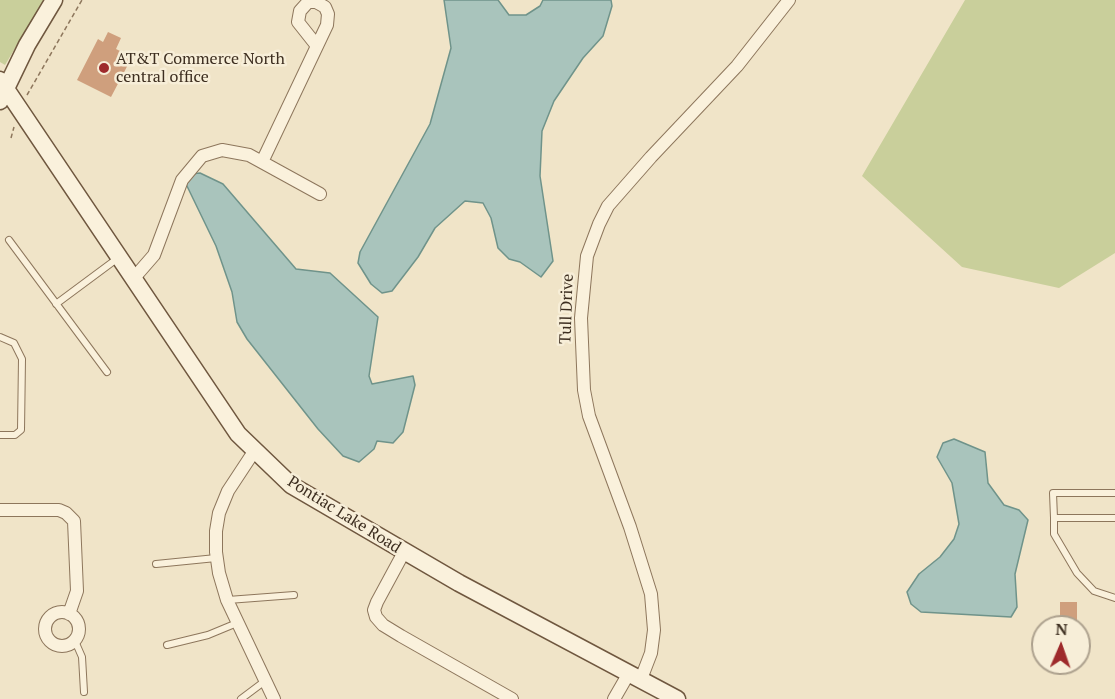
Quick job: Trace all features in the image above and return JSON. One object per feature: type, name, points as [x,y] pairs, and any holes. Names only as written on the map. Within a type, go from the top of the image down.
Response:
[{"type":"street","points":[[2,89],[54,0]]},
{"type":"street","name":"Tull Drive","points":[[614,699],[635,676],[651,653],[654,630],[651,594],[630,527],[589,416],[584,390],[581,318],[587,256],[608,206],[737,66],[789,0]]},
{"type":"street","points":[[262,162],[317,46]]},
{"type":"street","name":"Pontiac Lake Road","points":[[2,89],[134,278],[238,434],[291,485],[459,583],[677,699]]},
{"type":"street","points":[[134,278],[154,255],[183,180],[202,156],[222,150],[249,155],[320,194]]},
{"type":"street","points":[[255,450],[228,491],[219,513],[216,558],[227,600],[274,699]]},
{"type":"street","points":[[0,510],[59,510],[74,521],[77,591],[69,614]]},
{"type":"street","points":[[404,552],[377,602],[374,610],[376,617],[383,625],[401,636],[512,699]]},
{"type":"street","points":[[59,612],[69,614],[78,624],[78,636],[75,641],[58,646],[52,644],[45,635],[44,629],[48,618],[59,612]]},
{"type":"lane","points":[[9,240],[106,372]]},
{"type":"lane","points":[[56,304],[118,257]]},
{"type":"lane","points":[[0,337],[14,343],[22,359],[21,430],[17,434],[0,435]]},
{"type":"lane","points":[[1115,493],[1053,493],[1054,534],[1077,573],[1094,591],[1115,598]]},
{"type":"lane","points":[[1054,518],[1115,518]]},
{"type":"lane","points":[[156,564],[216,558]]},
{"type":"lane","points":[[227,600],[294,595]]},
{"type":"lane","points":[[167,645],[208,635],[237,623]]},
{"type":"lane","points":[[75,641],[82,657],[84,692]]},
{"type":"lane","points":[[241,699],[265,681]]},
{"type":"path","points":[[24,98],[82,0]]},
{"type":"green space","points":[[0,0],[44,0],[5,65],[0,62]]},
{"type":"green space","points":[[965,0],[1115,0],[1115,253],[1059,288],[962,267],[862,176]]},
{"type":"water","points":[[444,0],[498,0],[509,15],[526,15],[540,6],[543,0],[611,0],[612,6],[603,36],[583,58],[554,101],[542,131],[540,176],[553,261],[541,277],[520,262],[509,259],[498,248],[491,218],[483,203],[465,201],[435,228],[418,257],[392,291],[382,293],[371,284],[358,263],[360,252],[430,124],[451,48]]},
{"type":"water","points":[[200,173],[223,184],[296,269],[330,273],[378,317],[369,376],[372,384],[413,376],[415,385],[403,432],[393,443],[377,441],[374,449],[359,462],[343,456],[318,429],[247,339],[237,322],[232,292],[216,246],[186,184],[191,174]]},
{"type":"water","points":[[954,439],[985,452],[988,483],[1004,505],[1019,510],[1028,520],[1015,574],[1017,607],[1011,617],[921,612],[911,604],[907,592],[919,574],[940,557],[954,539],[959,524],[952,483],[937,457],[943,443]]},
{"type":"building","name":"AT&T Commerce North central office","points":[[108,32],[121,38],[116,49],[132,57],[111,97],[77,80],[98,39],[103,42]]},
{"type":"building","points":[[1060,602],[1077,602],[1077,615],[1060,615]]},
{"type":"place","name":"AT&T Commerce North central office","points":[[104,68]]}]
